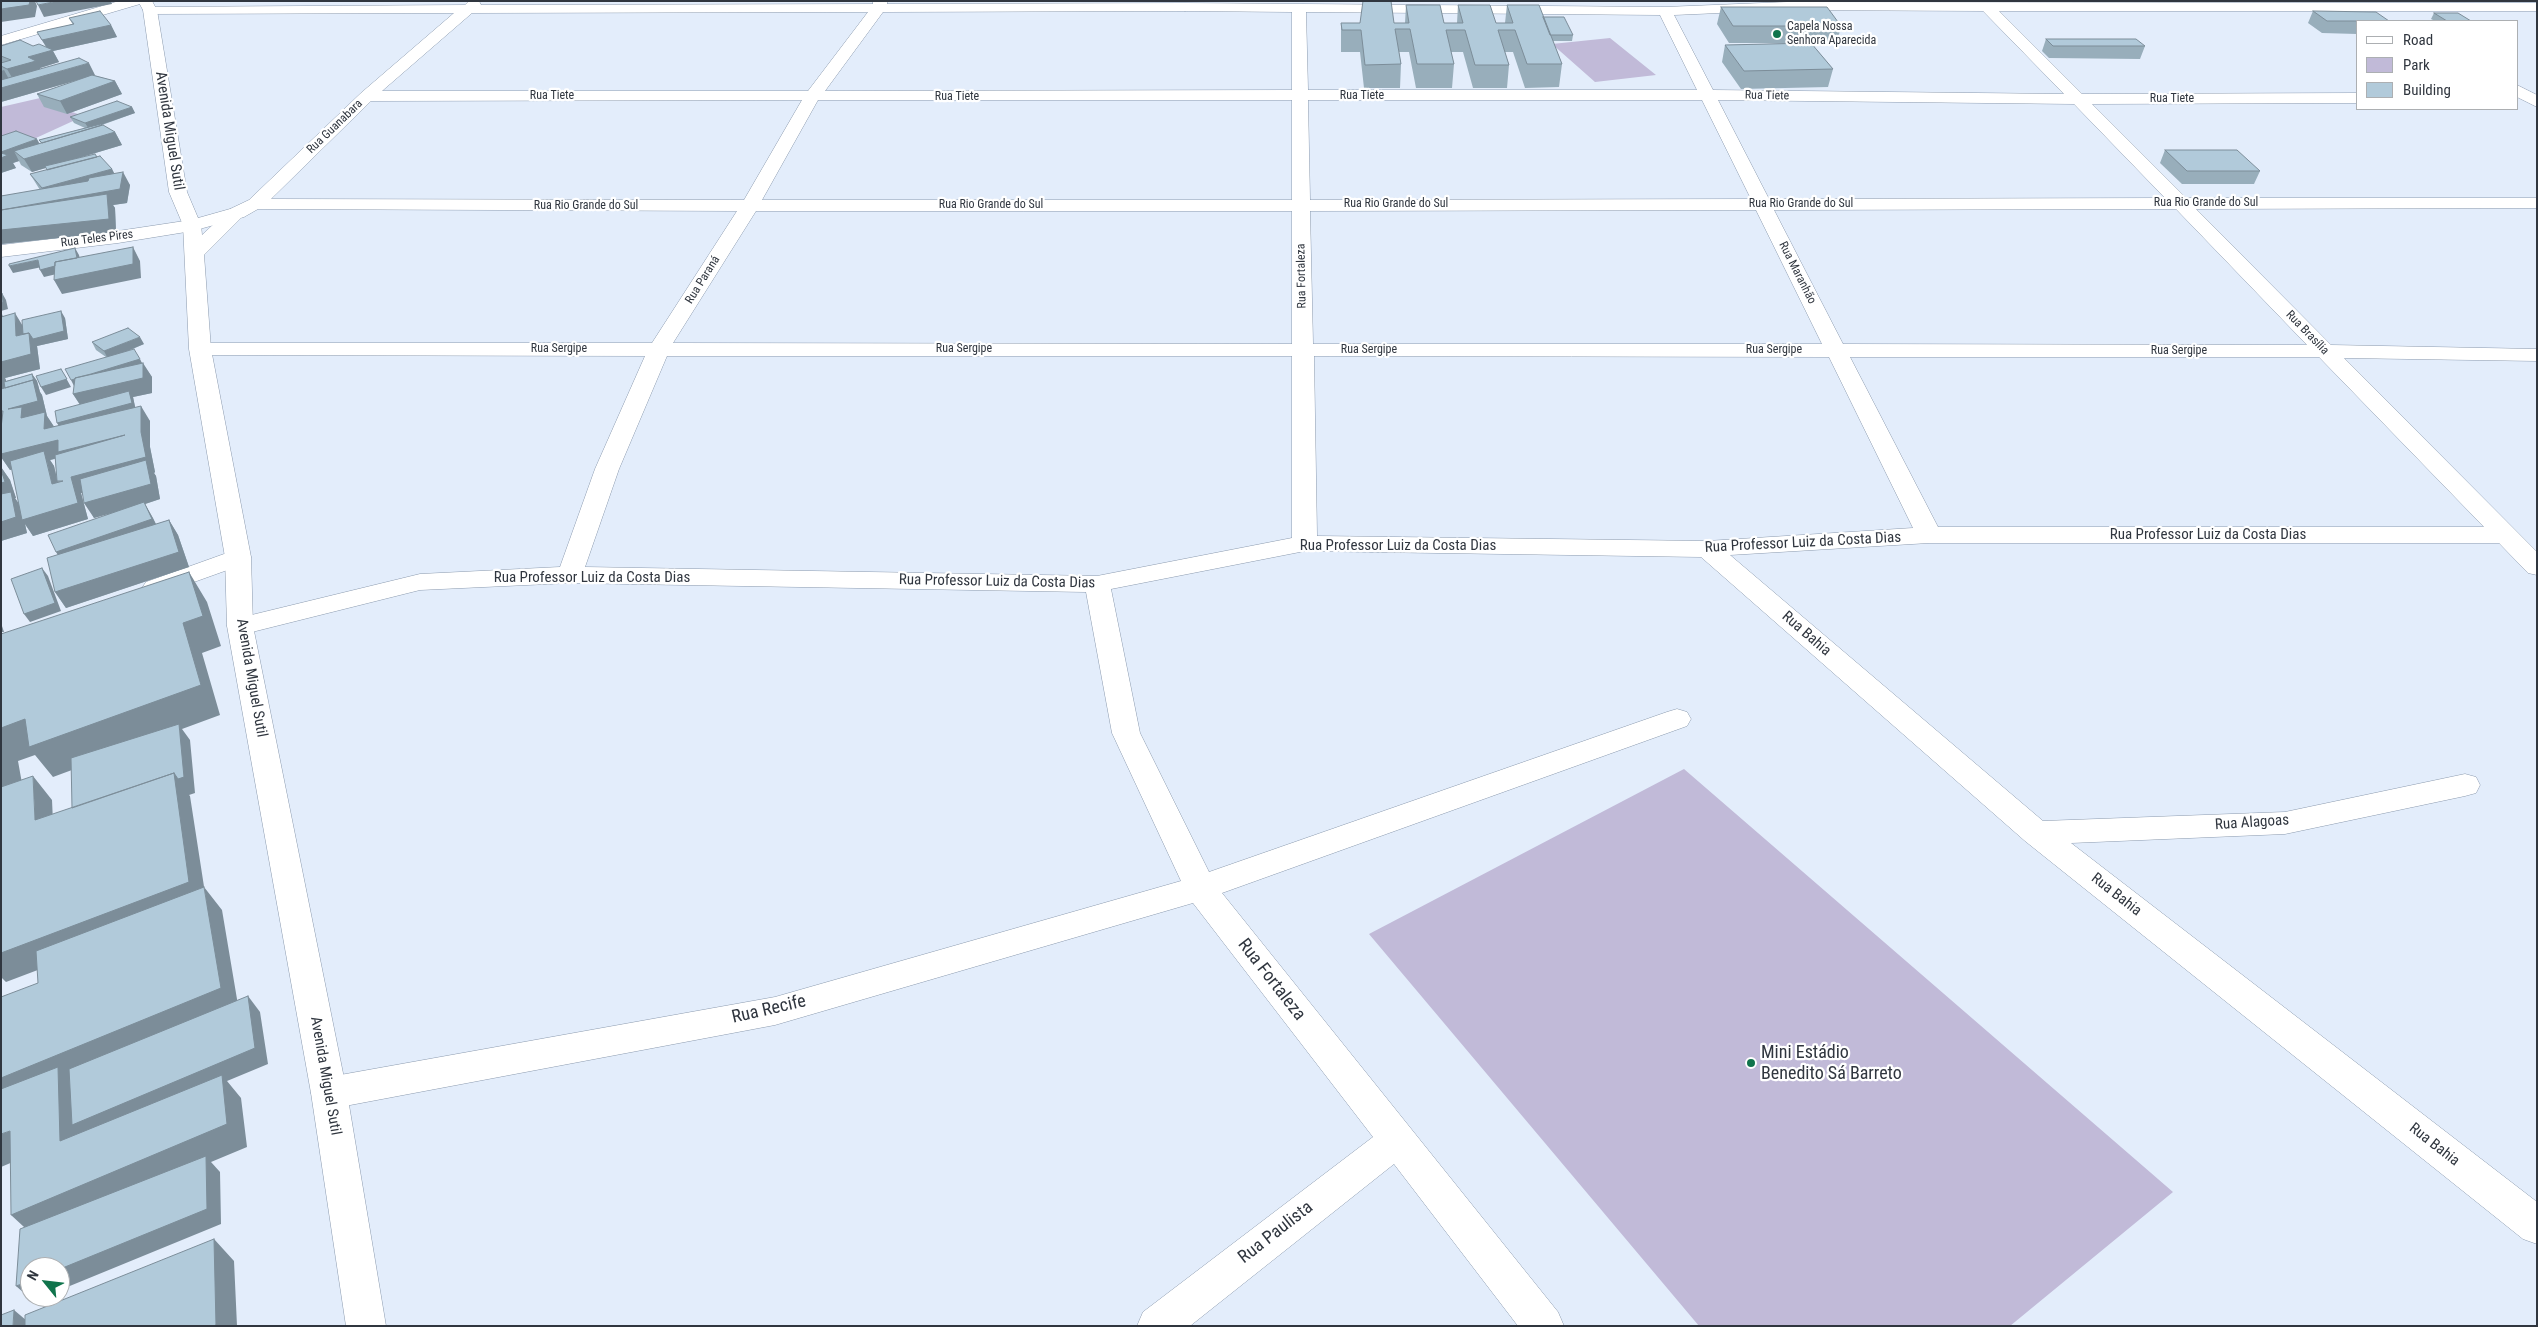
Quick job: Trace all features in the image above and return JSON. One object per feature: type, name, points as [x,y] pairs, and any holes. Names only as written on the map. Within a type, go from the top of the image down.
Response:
[{"type":"street","points":[[251,10],[263,1]]},
{"type":"street","points":[[1,41],[143,4],[251,10],[473,5],[1184,4],[1299,8],[1664,11],[1780,4],[2283,5],[2387,8],[2537,7]]},
{"type":"street","name":"Avenida Miguel Sutil","points":[[143,4],[178,192],[192,225],[200,349],[238,558],[240,626],[329,1094],[366,1326]]},
{"type":"street","name":"Rua Brasília","points":[[1985,4],[2537,567]]},
{"type":"street","name":"Rua Guanabara","points":[[192,225],[237,213],[255,204],[367,96],[473,5]]},
{"type":"street","name":"Rua Paraná","points":[[570,575],[607,469],[659,349],[750,206],[812,96],[880,5]]},
{"type":"street","name":"Rua Fortaleza","points":[[1299,8],[1305,543]]},
{"type":"street","points":[[2387,8],[2406,20]]},
{"type":"street","name":"Rua Maranhão","points":[[1664,11],[1929,535]]},
{"type":"street","name":"Rua Tiete","points":[[367,96],[1300,97],[1707,95],[2078,99],[2356,98]]},
{"type":"street","name":"Rua Rio Grande do Sul","points":[[255,204],[750,206],[2537,203]]},
{"type":"street","points":[[193,254],[237,213]]},
{"type":"street","name":"Rua Teles Pires","points":[[1,251],[118,237],[192,225]]},
{"type":"street","name":"Rua Sergipe","points":[[200,349],[2325,351],[2537,355]]},
{"type":"street","name":"Rua Professor Luiz da Costa Dias","points":[[240,626],[420,582],[570,575],[1097,584],[1305,543],[1707,549],[1929,535],[2505,535]]},
{"type":"street","name":"Rua Bahia","points":[[1707,549],[2036,833],[2537,1226]]},
{"type":"street","points":[[129,598],[238,558]]},
{"type":"street","name":"Rua Fortaleza","points":[[1097,584],[1126,733],[1172,825],[1200,888],[1396,1141],[1544,1326]]},
{"type":"street","name":"Rua Recife","points":[[329,1094],[775,1011],[1200,888],[1677,719]]},
{"type":"street","name":"Rua Alagoas","points":[[2036,833],[2285,823],[2465,785]]},
{"type":"street","name":"Rua Paulista","points":[[1157,1326],[1396,1141]]},
{"type":"green space","points":[[1610,38],[1656,75],[1595,82],[1552,44]]},
{"type":"green space","points":[[62,93],[66,110],[84,116],[1,154],[1,107]]},
{"type":"green space","name":"Mini Estádio Benedito Sá Barreto","points":[[1684,769],[2173,1192],[2010,1326],[1699,1326],[1369,934]]},
{"type":"building","points":[[1,1],[30,1],[29,5],[1,9]]},
{"type":"building","points":[[36,1],[58,1],[38,5]]},
{"type":"building","points":[[1363,1],[1391,1],[1394,23],[1409,23],[1406,5],[1440,5],[1444,23],[1463,23],[1458,5],[1490,5],[1496,23],[1513,23],[1507,5],[1539,5],[1562,64],[1527,64],[1515,30],[1498,30],[1509,65],[1475,65],[1465,30],[1446,30],[1454,64],[1417,64],[1410,29],[1395,29],[1401,64],[1365,65],[1361,30],[1342,30],[1341,23],[1360,23]]},
{"type":"building","points":[[1721,7],[1827,7],[1841,26],[1733,26]]},
{"type":"building","points":[[100,11],[111,25],[42,40],[37,32],[74,24],[69,18]]},
{"type":"building","points":[[2313,11],[2376,12],[2388,20],[2356,20],[2327,21]]},
{"type":"building","points":[[2434,13],[2458,13],[2469,20],[2445,20]]},
{"type":"building","points":[[1543,17],[1564,17],[1573,35],[1550,35]]},
{"type":"building","points":[[2046,39],[2136,39],[2145,46],[2053,46]]},
{"type":"building","points":[[20,40],[33,46],[39,44],[53,50],[28,57],[36,61],[7,69],[1,66],[1,63],[11,60],[1,56],[1,46]]},
{"type":"building","points":[[1811,43],[1833,69],[1744,71],[1725,45]]},
{"type":"building","points":[[79,58],[89,63],[1,88],[1,80]]},
{"type":"building","points":[[92,75],[115,81],[60,101],[37,94]]},
{"type":"building","points":[[117,101],[132,107],[85,123],[70,117]]},
{"type":"building","points":[[101,124],[42,143],[39,140]]},
{"type":"building","points":[[103,125],[115,132],[24,159],[14,151]]},
{"type":"building","points":[[16,131],[37,139],[1,152],[1,136]]},
{"type":"building","points":[[2165,150],[2237,150],[2260,171],[2187,171]]},
{"type":"building","points":[[1,153],[8,155],[1,158]]},
{"type":"building","points":[[95,154],[97,157],[47,170],[45,166]]},
{"type":"building","points":[[100,156],[112,169],[42,188],[30,174]]},
{"type":"building","points":[[123,172],[120,189],[1,210],[1,196],[88,181],[89,178]]},
{"type":"building","points":[[107,194],[109,219],[1,230],[1,210]]},
{"type":"building","points":[[133,247],[133,264],[54,280],[55,262]]},
{"type":"building","points":[[75,248],[77,258],[55,262],[55,266],[40,270],[38,260],[9,266],[9,264]]},
{"type":"building","points":[[61,311],[64,331],[33,339],[29,333],[23,334],[22,320]]},
{"type":"building","points":[[15,313],[16,336],[29,333],[31,354],[1,362],[1,317]]},
{"type":"building","points":[[128,328],[140,337],[104,351],[92,342]]},
{"type":"building","points":[[134,349],[140,359],[75,379],[71,380],[65,369]]},
{"type":"building","points":[[143,363],[143,378],[73,394],[75,378]]},
{"type":"building","points":[[61,369],[67,379],[41,387],[36,376]]},
{"type":"building","points":[[32,374],[35,385],[33,380],[5,388],[4,382]]},
{"type":"building","points":[[33,380],[38,401],[8,409],[22,407],[21,418],[45,412],[44,429],[141,406],[141,432],[146,457],[71,477],[78,503],[22,520],[10,461],[44,451],[52,484],[63,481],[57,481],[55,455],[125,435],[58,452],[58,440],[1,454],[3,411],[1,411],[1,389]]},
{"type":"building","points":[[129,391],[132,403],[57,423],[55,411]]},
{"type":"building","points":[[146,460],[151,484],[84,503],[80,479]]},
{"type":"building","points":[[1,470],[5,482],[1,483]]},
{"type":"building","points":[[11,492],[16,517],[1,522],[1,494]]},
{"type":"building","points":[[144,502],[152,519],[56,552],[48,535]]},
{"type":"building","points":[[169,520],[179,552],[55,592],[47,558]]},
{"type":"building","points":[[42,568],[55,603],[24,614],[11,579]]},
{"type":"building","points":[[189,572],[203,616],[183,623],[201,685],[29,747],[25,719],[1,728],[1,634]]},
{"type":"building","points":[[179,724],[184,777],[178,779],[174,773],[72,808],[71,758]]},
{"type":"building","points":[[174,773],[189,882],[1,953],[1,787],[33,776],[35,820]]},
{"type":"building","points":[[204,887],[221,988],[1,1078],[1,997],[38,983],[36,951]]},
{"type":"building","points":[[248,996],[255,1048],[72,1125],[69,1069]]},
{"type":"building","points":[[58,1067],[60,1141],[222,1075],[227,1124],[11,1215],[10,1131],[1,1134],[1,1089]]},
{"type":"building","points":[[206,1156],[207,1209],[70,1265],[70,1257],[20,1257],[20,1285],[16,1286],[20,1229]]},
{"type":"building","points":[[214,1239],[216,1325],[25,1326],[25,1315],[45,1307],[70,1307],[70,1297]]},
{"type":"building","points":[[14,1310],[13,1326],[1,1326],[1,1315]]},
{"type":"place","name":"Capela Nossa Senhora Aparecida","points":[[1777,34]]},
{"type":"place","name":"Mini Estádio Benedito Sá Barreto","points":[[1751,1063]]}]
